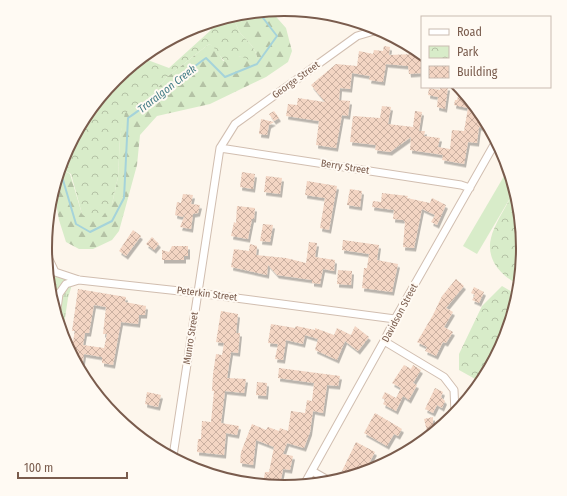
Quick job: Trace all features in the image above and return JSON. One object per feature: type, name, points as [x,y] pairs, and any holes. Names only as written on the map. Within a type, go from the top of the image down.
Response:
[{"type":"street","name":"George Street","points":[[220,148],[235,124],[357,36],[369,33]]},
{"type":"street","name":"Davidson Street","points":[[307,479],[384,342],[394,319],[493,147]]},
{"type":"street","name":"Berry Street","points":[[220,148],[461,185],[470,188]]},
{"type":"street","name":"Munro Street","points":[[174,452],[220,148]]},
{"type":"street","name":"Peterkin Street","points":[[52,266],[55,272],[79,280],[198,293],[394,319]]},
{"type":"street","points":[[58,302],[60,294],[66,284],[79,280]]},
{"type":"street","points":[[384,342],[444,377],[454,390],[455,405]]},
{"type":"street","points":[[312,471],[322,477]]},
{"type":"green space","points":[[275,16],[286,28],[292,51],[288,62],[266,77],[210,104],[157,116],[140,135],[137,165],[119,231],[112,240],[93,249],[79,249],[66,242],[59,220],[56,203],[65,171],[70,174],[82,214],[112,204],[118,177],[120,137],[124,113],[149,98],[167,77],[209,44],[215,47],[223,61],[241,56],[257,58],[253,47],[237,27],[235,21]]},
{"type":"green space","points":[[235,21],[240,32],[253,47],[257,58],[249,60],[240,56],[229,64],[209,44],[167,77],[149,98],[125,113],[120,137],[118,177],[112,204],[101,218],[90,221],[82,214],[71,174],[65,171],[75,145],[91,119],[99,107],[119,84],[142,64],[148,60],[169,68],[211,30],[211,27]]},
{"type":"green space","points":[[504,176],[510,198],[477,254],[463,246]]},
{"type":"green space","points":[[510,198],[514,218],[516,248],[513,281],[504,275],[495,265],[490,252],[491,238],[500,216]]},
{"type":"green space","points":[[53,271],[74,278],[68,298],[64,323],[59,308]]},
{"type":"green space","points":[[502,286],[511,291],[508,308],[498,337],[492,351],[475,379],[459,370],[459,354],[482,306]]},
{"type":"building","points":[[384,46],[390,47],[389,55],[411,54],[421,61],[421,73],[409,74],[408,66],[386,64],[383,82],[369,80],[370,76],[352,73],[350,89],[340,88],[339,100],[350,101],[348,116],[342,115],[336,148],[316,145],[319,121],[286,116],[288,104],[297,105],[298,98],[325,102],[311,85],[336,64],[357,66],[359,51],[373,54],[374,50],[383,51]]},
{"type":"building","points":[[429,88],[440,90],[440,88],[448,88],[445,109],[437,107],[438,97],[428,95]]},
{"type":"building","points":[[458,95],[468,107],[481,128],[479,127],[477,143],[468,142],[464,164],[442,160],[443,155],[410,150],[411,137],[390,152],[375,150],[376,145],[350,142],[353,116],[380,118],[382,106],[391,107],[388,124],[413,127],[415,111],[422,112],[419,131],[425,131],[424,136],[440,138],[438,147],[450,149],[452,130],[464,131],[468,108],[454,105],[455,100],[457,100]]},
{"type":"building","points":[[274,111],[279,118],[274,121],[269,114]]},
{"type":"building","points":[[261,119],[274,122],[269,125],[267,135],[259,134]]},
{"type":"building","points":[[242,172],[255,174],[253,189],[240,187]]},
{"type":"building","points":[[266,176],[282,178],[280,194],[264,192]]},
{"type":"building","points":[[307,181],[337,186],[329,230],[320,228],[325,198],[305,195]]},
{"type":"building","points":[[350,189],[362,191],[360,207],[347,205]]},
{"type":"building","points":[[382,193],[408,196],[407,198],[430,203],[432,198],[446,205],[437,225],[431,222],[435,215],[422,209],[414,248],[403,247],[405,222],[403,220],[393,219],[394,210],[372,207],[373,201],[381,202]]},
{"type":"building","points":[[183,194],[193,195],[191,204],[200,205],[198,213],[193,214],[191,229],[180,227],[186,212],[183,217],[175,215],[177,202],[181,203]]},
{"type":"building","points":[[237,206],[255,208],[254,219],[252,219],[248,239],[231,236],[234,222],[236,223]]},
{"type":"building","points":[[263,224],[273,225],[270,242],[260,241]]},
{"type":"building","points":[[133,230],[141,236],[126,256],[119,251]]},
{"type":"building","points":[[152,237],[159,244],[154,250],[146,244]]},
{"type":"building","points":[[343,240],[379,245],[377,260],[398,264],[392,292],[362,288],[364,268],[367,268],[369,254],[342,250]]},
{"type":"building","points":[[309,242],[317,243],[315,257],[335,260],[334,271],[323,269],[320,284],[312,283],[312,280],[277,275],[268,265],[267,275],[231,267],[234,249],[249,251],[250,244],[257,246],[256,255],[286,258],[306,263]]},
{"type":"building","points":[[172,246],[188,246],[188,256],[184,256],[184,260],[162,260],[162,250],[169,252]]},
{"type":"building","points":[[338,270],[352,271],[351,285],[337,284]]},
{"type":"building","points":[[456,279],[464,286],[446,308],[453,312],[444,327],[453,332],[446,343],[443,342],[436,356],[425,351],[427,347],[417,342],[442,296]]},
{"type":"building","points":[[474,287],[484,292],[479,303],[472,300],[475,295],[471,293]]},
{"type":"building","points":[[78,289],[126,297],[125,302],[146,306],[145,315],[139,315],[138,324],[121,322],[113,365],[102,363],[102,357],[84,354],[83,363],[72,345],[75,331],[72,331]],"holes":[[[94,305],[106,307],[103,334],[107,334],[104,348],[83,345],[85,333],[89,333]]]},
{"type":"building","points":[[221,311],[238,314],[236,333],[240,333],[238,353],[231,352],[227,378],[246,379],[244,393],[225,391],[221,423],[239,426],[237,435],[226,433],[224,455],[197,452],[198,439],[201,439],[202,421],[211,422],[214,391],[212,391],[213,374],[216,354],[222,355],[224,343],[216,342]]},
{"type":"building","points":[[271,324],[295,328],[296,326],[315,330],[315,328],[334,335],[337,328],[351,335],[355,326],[369,337],[358,351],[345,341],[337,360],[315,350],[318,339],[305,335],[303,344],[286,340],[283,360],[275,359],[278,344],[268,343]]},
{"type":"building","points":[[404,365],[411,369],[413,365],[421,370],[413,383],[417,385],[409,400],[403,396],[396,411],[383,404],[385,400],[382,398],[385,392],[396,398],[401,388],[392,383]]},
{"type":"building","points":[[279,368],[340,376],[338,386],[327,385],[323,413],[313,411],[310,432],[304,448],[287,443],[283,454],[293,456],[290,470],[283,469],[281,480],[268,480],[264,479],[265,472],[269,472],[274,447],[256,440],[253,465],[240,463],[241,452],[252,424],[266,430],[268,427],[279,431],[280,428],[288,431],[291,411],[305,413],[307,400],[312,401],[314,383],[278,378]]},
{"type":"building","points":[[257,382],[267,383],[266,396],[256,395]]},
{"type":"building","points":[[435,388],[443,392],[441,397],[445,401],[442,408],[437,405],[433,413],[425,409]]},
{"type":"building","points":[[147,392],[161,395],[158,407],[145,404]]},
{"type":"building","points":[[375,413],[402,429],[398,436],[394,434],[387,446],[364,433]]},
{"type":"building","points":[[433,417],[433,425],[427,430],[424,419]]},
{"type":"building","points":[[356,442],[375,452],[369,463],[358,468],[344,472],[342,471]]},
{"type":"waterway","name":"Traralgon Creek","points":[[62,180],[76,224],[90,232],[112,221],[124,198],[128,118],[206,58],[225,77],[257,64],[277,36],[262,17]]}]
